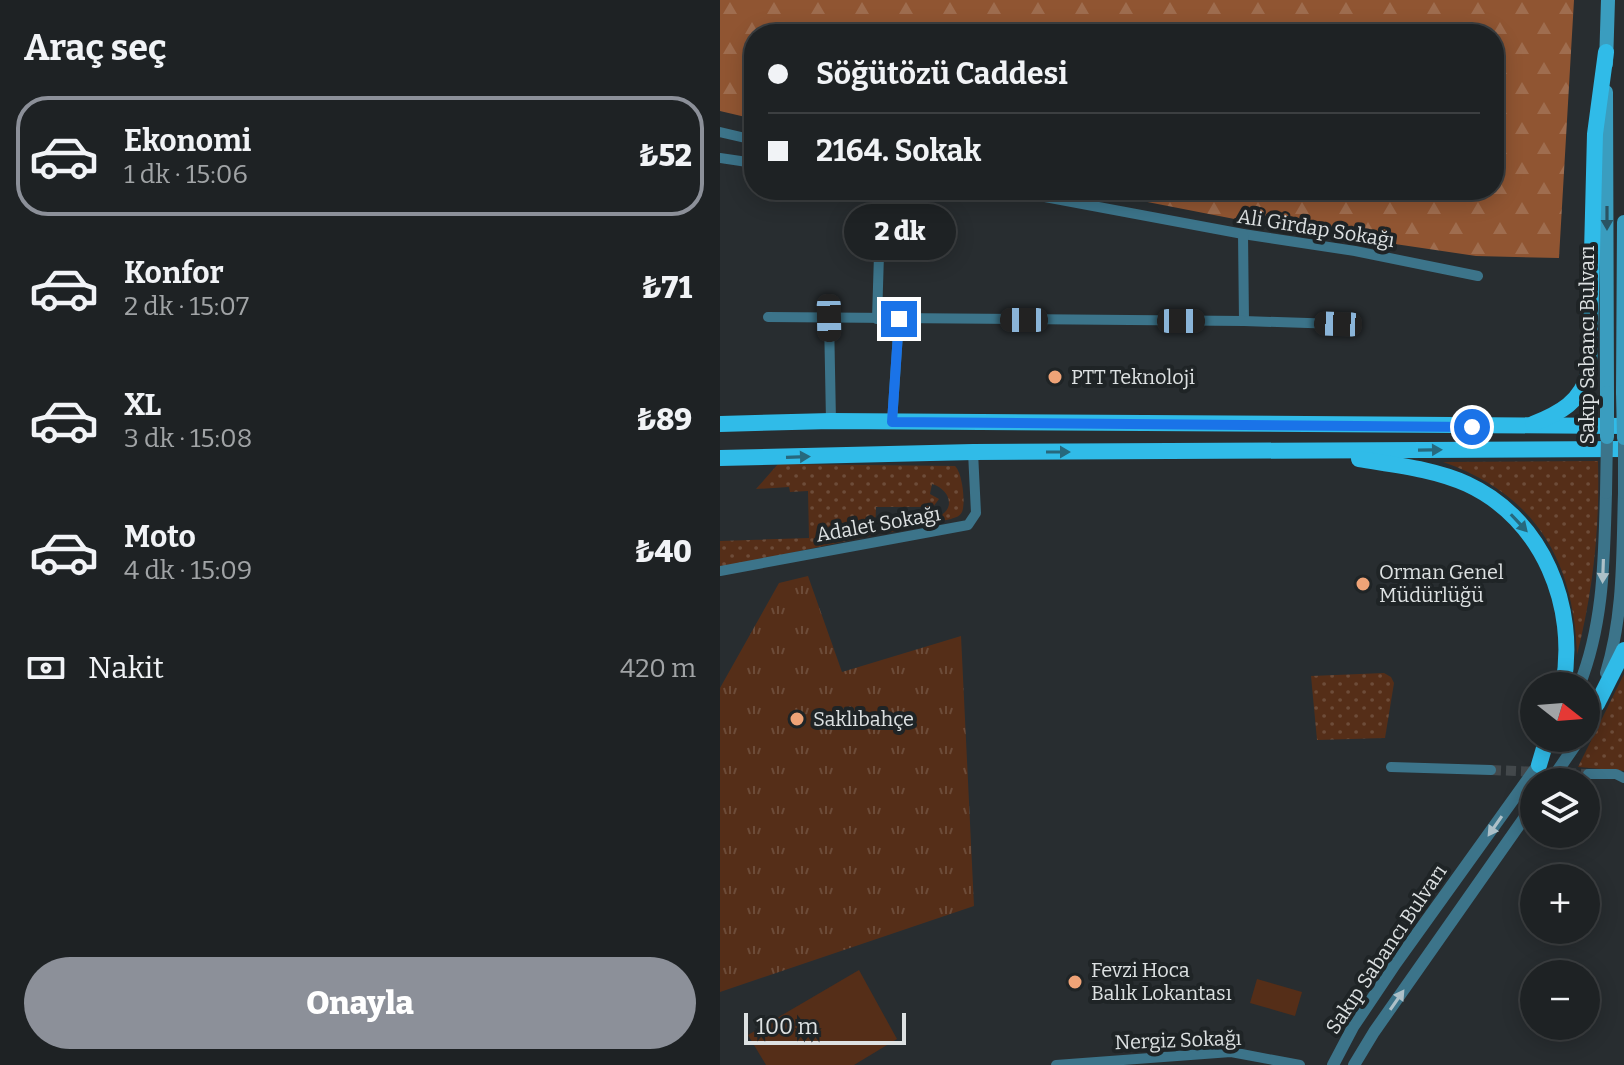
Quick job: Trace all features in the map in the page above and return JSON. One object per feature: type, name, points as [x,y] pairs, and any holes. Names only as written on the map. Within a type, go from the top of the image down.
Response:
[{"type":"main road","name":"Sakıp Sabancı Bulvarı","points":[[1608,0],[1606,52],[1615,392],[1624,438]]},
{"type":"main road","points":[[1523,428],[1553,416],[1572,403],[1581,394],[1589,372],[1595,134],[1606,52]]},
{"type":"main road","name":"Sakıp Sabancı Bulvarı","points":[[1607,437],[1615,392],[1624,222]]},
{"type":"main road","points":[[720,424],[831,421],[1523,428],[1624,426]]},
{"type":"main road","points":[[720,458],[973,452],[1624,449]]},
{"type":"main road","points":[[1318,452],[1444,475],[1470,485],[1511,514],[1541,552],[1560,596],[1569,643],[1565,672]]},
{"type":"main road","points":[[1600,698],[1624,650]]},
{"type":"main road","points":[[1539,765],[1543,752]]},
{"type":"street","points":[[720,132],[744,138]]},
{"type":"street","points":[[720,158],[744,162]]},
{"type":"street","points":[[877,319],[881,200]]},
{"type":"street","name":"Ali Girdap Sokağı","points":[[1061,200],[1355,251],[1478,276]]},
{"type":"street","points":[[1243,234],[1244,321]]},
{"type":"street","points":[[768,317],[1338,324]]},
{"type":"street","points":[[829,318],[831,421]]},
{"type":"street","points":[[892,422],[899,319]]},
{"type":"street","name":"Sakıp Sabancı Bulvarı","points":[[1583,672],[1603,594],[1607,437]]},
{"type":"street","name":"Sakıp Sabancı Bulvarı","points":[[1600,692],[1619,617],[1624,438]]},
{"type":"street","name":"Adalet Sokağı","points":[[720,571],[968,525],[976,513],[973,452]]},
{"type":"street","name":"Sakıp Sabancı Bulvarı","points":[[1333,1065],[1353,1027],[1396,963],[1547,752]]},
{"type":"street","points":[[1391,767],[1491,770]]},
{"type":"street","points":[[1600,774],[1616,774],[1624,778]]},
{"type":"street","name":"Sakıp Sabancı Bulvarı","points":[[1354,1065],[1520,824]]},
{"type":"street","name":"Nergiz Sokağı","points":[[1056,1065],[1231,1052],[1300,1065]]},
{"type":"green space","points":[[720,0],[1574,0],[1559,258],[1476,256],[1260,224],[1137,200],[1504,200],[1504,24],[744,24],[744,117],[720,111]]},
{"type":"green space","points":[[1598,461],[1594,559],[1577,655],[1568,589],[1558,561],[1543,535],[1525,512],[1502,492],[1443,462]]},
{"type":"green space","points":[[778,464],[955,466],[963,488],[962,512],[951,519],[887,533],[887,522],[891,519],[927,520],[944,513],[949,504],[946,494],[932,484],[930,494],[939,499],[933,507],[876,507],[875,535],[720,568],[720,541],[809,538],[808,491],[790,492],[789,487],[756,489]]},
{"type":"green space","points":[[808,576],[842,672],[961,636],[974,906],[720,992],[720,688],[779,583]]},
{"type":"green space","points":[[1384,673],[1394,683],[1385,738],[1317,740],[1311,676]]},
{"type":"green space","points":[[1624,674],[1624,771],[1578,767],[1585,752],[1600,752],[1600,723]]},
{"type":"green space","points":[[859,970],[897,1039],[854,1065],[766,1065],[748,1035]]},
{"type":"green space","points":[[1257,979],[1302,992],[1295,1016],[1250,1003]]},
{"type":"tunnel","points":[[1491,770],[1520,771]]},
{"type":"place","name":"PTT Teknoloji","points":[[1055,377]]},
{"type":"place","name":"Orman Genel Müdürlüğü","points":[[1363,584]]},
{"type":"place","name":"Saklıbahçe","points":[[797,719]]},
{"type":"place","name":"Fevzi Hoca Balık Lokantası","points":[[1075,982]]},
{"type":"route","points":[[899,319],[892,422],[1472,427]]}]
